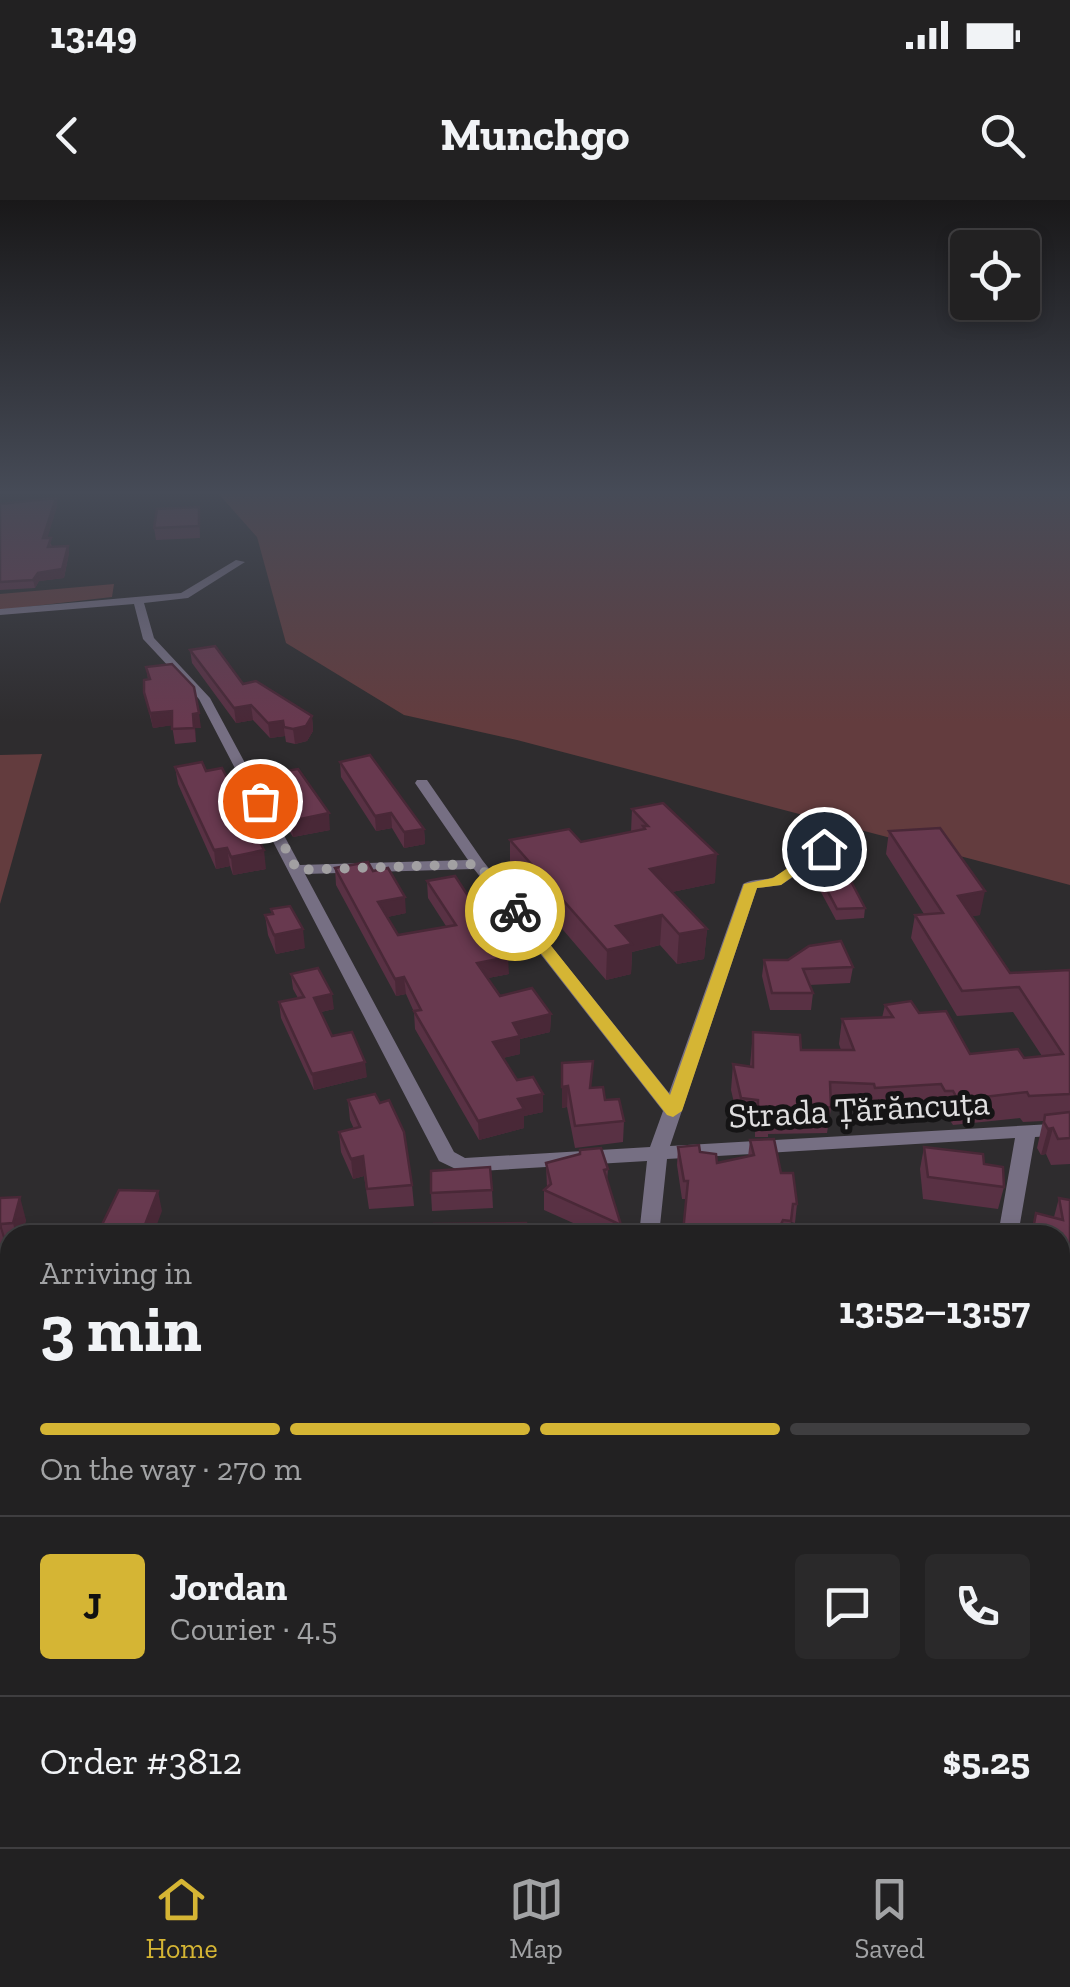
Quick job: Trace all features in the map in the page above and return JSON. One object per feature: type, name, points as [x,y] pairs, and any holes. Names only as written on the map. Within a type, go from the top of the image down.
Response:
[{"type":"street","points":[[0,612],[184,596],[229,569]]},
{"type":"street","points":[[138,599],[144,631],[204,698],[446,1156],[462,1165],[658,1152],[650,1225]]},
{"type":"street","points":[[422,783],[478,864],[673,1111]]},
{"type":"street","name":"Strada Țărăncuța","points":[[824,849],[776,882],[751,884],[658,1152],[1070,1129]]},
{"type":"street","points":[[297,870],[478,864]]},
{"type":"street","points":[[1010,1225],[1026,1132]]},
{"type":"shaded area","points":[[266,569],[1070,569],[1070,885],[517,740],[404,715],[286,643]]},
{"type":"shaded area","points":[[114,584],[112,597],[0,610],[0,594]]},
{"type":"shaded area","points":[[42,754],[0,904],[0,755]]},
{"type":"building","points":[[0,569],[62,569],[38,573],[33,580],[0,582]]},
{"type":"building","points":[[215,646],[243,684],[256,681],[312,716],[306,726],[293,729],[284,727],[283,721],[268,723],[251,705],[234,708],[190,650]]},
{"type":"building","points":[[172,664],[194,687],[199,713],[193,714],[194,728],[172,729],[172,711],[150,713],[144,692],[144,680],[150,679],[146,667]]},
{"type":"building","points":[[370,755],[424,829],[404,832],[391,813],[375,816],[340,762]]},
{"type":"building","points":[[202,762],[206,771],[222,768],[264,850],[231,857],[227,848],[214,850],[175,767]]},
{"type":"building","points":[[298,769],[329,813],[291,821],[262,775]]},
{"type":"building","points":[[663,803],[717,854],[650,869],[707,929],[679,934],[662,915],[616,926],[632,944],[607,950],[510,840],[569,829],[581,842],[645,829],[643,826],[648,826],[632,809]]},
{"type":"building","points":[[940,828],[985,891],[958,896],[1010,973],[1070,970],[1070,1094],[1029,1096],[1027,1092],[958,1100],[953,1091],[945,1091],[941,1084],[875,1088],[874,1084],[830,1082],[831,1107],[758,1111],[758,1100],[741,1098],[733,1064],[753,1067],[753,1032],[800,1035],[801,1050],[854,1050],[842,1019],[893,1017],[885,1005],[911,1001],[919,1013],[946,1011],[970,1054],[1018,1049],[1024,1058],[1063,1054],[1019,987],[962,991],[915,915],[943,913],[889,831]]},
{"type":"building","points":[[368,862],[373,871],[388,868],[405,897],[378,902],[398,935],[456,925],[427,881],[455,876],[508,957],[477,963],[500,996],[532,988],[551,1014],[513,1023],[520,1036],[493,1042],[517,1080],[533,1077],[543,1094],[518,1099],[524,1109],[478,1121],[414,1011],[421,1010],[404,977],[395,979],[335,868]]},
{"type":"building","points":[[846,872],[865,908],[837,909],[818,873]]},
{"type":"building","points":[[290,906],[303,929],[274,935],[265,915],[273,914],[271,909]]},
{"type":"building","points":[[841,941],[853,967],[803,969],[813,993],[772,993],[764,960],[788,960],[809,946]]},
{"type":"building","points":[[318,968],[332,994],[314,998],[332,1036],[352,1032],[365,1062],[312,1074],[279,1002],[304,997],[291,974]]},
{"type":"building","points":[[593,1061],[590,1088],[603,1087],[605,1100],[619,1099],[624,1121],[575,1126],[568,1086],[562,1087],[562,1063]]},
{"type":"building","points":[[375,1094],[380,1103],[389,1100],[404,1132],[412,1185],[367,1189],[363,1156],[351,1159],[339,1132],[360,1127],[348,1100]]},
{"type":"building","points":[[1070,1112],[1070,1138],[1058,1139],[1053,1128],[1048,1129],[1044,1122],[1045,1115]]},
{"type":"building","points":[[774,1139],[781,1173],[793,1173],[797,1204],[793,1204],[791,1221],[783,1220],[781,1225],[684,1225],[688,1181],[684,1181],[678,1147],[699,1145],[700,1152],[716,1154],[717,1163],[754,1155],[750,1140]]},
{"type":"building","points":[[924,1147],[983,1154],[984,1164],[1003,1167],[1004,1187],[928,1177]]},
{"type":"building","points":[[601,1148],[621,1225],[544,1190],[551,1184],[546,1163],[580,1154],[580,1150]]},
{"type":"building","points":[[490,1167],[492,1190],[431,1193],[431,1171]]},
{"type":"building","points":[[119,1190],[158,1191],[145,1225],[102,1225]]},
{"type":"building","points":[[20,1197],[13,1223],[0,1225],[0,1198]]},
{"type":"building","points":[[1059,1198],[1070,1200],[1070,1225],[1034,1225],[1036,1213],[1063,1220]]},
{"type":"building","points":[[526,1223],[526,1225],[434,1225]]},
{"type":"way so far","points":[[260,801],[297,870],[478,864],[515,911]]},
{"type":"route","points":[[515,911],[673,1111],[751,884],[776,882],[824,849]]}]
